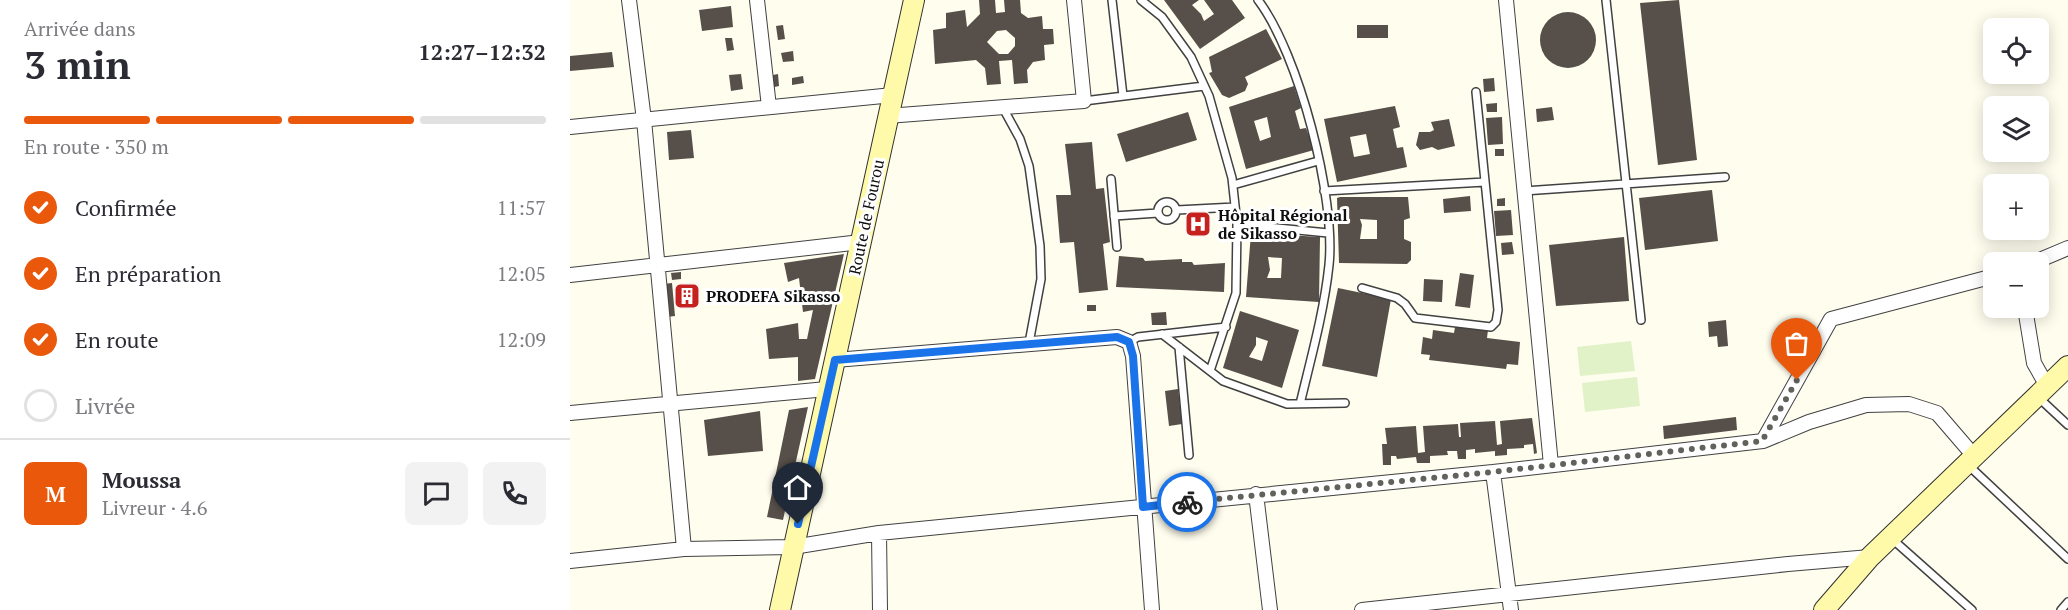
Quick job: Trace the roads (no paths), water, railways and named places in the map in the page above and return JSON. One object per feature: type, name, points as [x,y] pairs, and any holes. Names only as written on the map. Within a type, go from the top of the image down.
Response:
[{"type":"main road","name":"Route de Fourou","points":[[780,610],[914,0]]},
{"type":"main road","points":[[1824,610],[1890,537],[2068,366]]},
{"type":"street","points":[[629,0],[644,120],[684,549]]},
{"type":"street","points":[[757,0],[769,107]]},
{"type":"street","points":[[887,116],[1084,101],[1074,0]]},
{"type":"street","points":[[1506,0],[1551,465]]},
{"type":"street","points":[[570,127],[893,95]]},
{"type":"street","points":[[570,275],[861,242]]},
{"type":"street","points":[[2049,256],[2068,248]]},
{"type":"street","points":[[1762,441],[1831,319],[1983,279]]},
{"type":"street","points":[[2027,318],[2034,363],[2042,391]]},
{"type":"street","points":[[835,360],[1117,337],[1129,342],[1133,356],[1152,610]]},
{"type":"street","points":[[570,413],[827,388]]},
{"type":"street","points":[[570,561],[684,549],[793,547],[879,533],[1493,472],[1762,441],[1809,422],[1866,405],[1909,404],[1937,413],[1970,460]]},
{"type":"street","points":[[1493,472],[1511,610]]},
{"type":"street","points":[[1256,494],[1270,610]]},
{"type":"street","points":[[879,533],[880,610]]},
{"type":"street","points":[[1362,610],[1870,557]]},
{"type":"lane","points":[[1112,0],[1123,96]]},
{"type":"lane","points":[[1143,0],[1162,17],[1191,57],[1204,86],[1233,185],[1237,224],[1236,293],[1210,371]]},
{"type":"lane","points":[[1258,0],[1269,15],[1295,77],[1324,191],[1330,263],[1324,303],[1300,404]]},
{"type":"lane","points":[[1606,0],[1641,320]]},
{"type":"lane","points":[[1084,101],[1204,86]]},
{"type":"lane","points":[[1362,288],[1397,298],[1405,304],[1414,318],[1491,327],[1496,322],[1498,310],[1476,93]]},
{"type":"lane","points":[[1003,108],[1020,140],[1029,166],[1040,246],[1041,279],[1029,343]]},
{"type":"lane","points":[[1233,185],[1318,161]]},
{"type":"lane","points":[[1523,191],[1725,177]]},
{"type":"lane","points":[[1111,179],[1117,247]]},
{"type":"lane","points":[[1324,191],[1485,182]]},
{"type":"lane","points":[[1165,201],[1172,202],[1177,210],[1176,216],[1171,220],[1165,220],[1158,213],[1158,207],[1165,201]]},
{"type":"lane","points":[[1177,210],[1235,207]]},
{"type":"lane","points":[[1114,216],[1158,213]]},
{"type":"lane","points":[[1237,224],[1328,233]]},
{"type":"lane","points":[[1129,342],[1138,337],[1226,327]]},
{"type":"lane","points":[[1162,334],[1223,381],[1287,404],[1345,403]]},
{"type":"lane","points":[[1179,347],[1189,455]]},
{"type":"lane","points":[[2042,391],[2068,425]]},
{"type":"lane","points":[[1970,460],[2068,559]]},
{"type":"lane","points":[[1890,537],[1970,609]]},
{"type":"lane","points":[[2061,610],[2068,602]]},
{"type":"place","name":"Hôpital Régional de Sikasso","points":[[1198,224]]},
{"type":"place","name":"PRODEFA Sikasso","points":[[687,296]]}]
